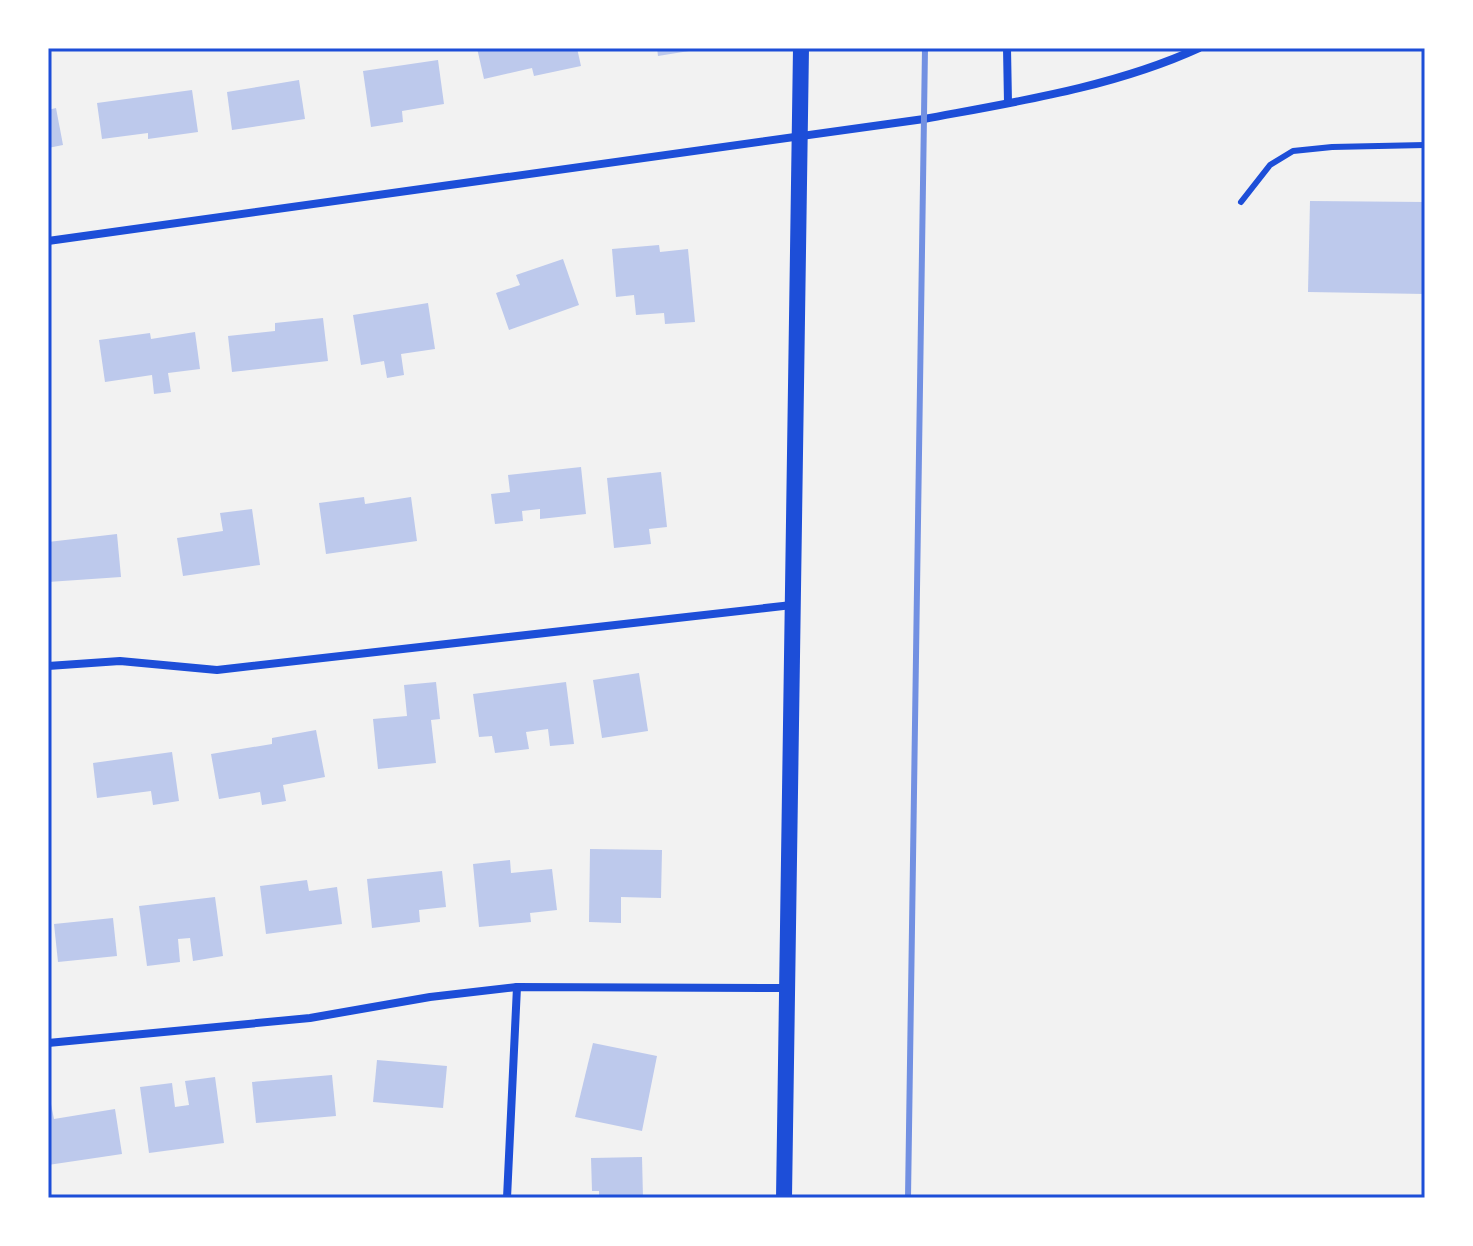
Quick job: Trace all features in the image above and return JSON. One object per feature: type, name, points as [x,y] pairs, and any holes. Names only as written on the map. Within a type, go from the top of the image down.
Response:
[{"type":"main road","points":[[784,1198],[801,48]]},
{"type":"street","points":[[1007,48],[1008,103]]},
{"type":"street","points":[[48,241],[924,119],[1099,82],[1180,57],[1199,48]]},
{"type":"street","points":[[48,666],[120,661],[217,670],[792,605]]},
{"type":"street","points":[[48,1043],[310,1018],[430,997],[517,987],[786,988]]},
{"type":"street","points":[[507,1198],[517,987]]},
{"type":"lane","points":[[1241,202],[1270,165],[1293,151],[1425,145]]},
{"type":"building","points":[[477,48],[577,48],[581,66],[534,76],[532,68],[484,79]]},
{"type":"building","points":[[657,48],[689,48],[689,51],[658,56]]},
{"type":"building","points":[[438,60],[444,104],[402,111],[403,122],[371,127],[363,71]]},
{"type":"building","points":[[299,80],[305,119],[232,130],[227,92]]},
{"type":"building","points":[[192,90],[198,132],[148,139],[148,133],[102,139],[97,103]]},
{"type":"building","points":[[56,108],[63,145],[48,148],[48,110]]},
{"type":"building","points":[[1310,201],[1425,202],[1425,294],[1308,292]]},
{"type":"building","points":[[659,245],[660,252],[688,249],[695,322],[665,324],[664,313],[636,315],[634,295],[616,297],[612,249]]},
{"type":"building","points":[[563,259],[579,305],[509,330],[496,293],[520,285],[516,275]]},
{"type":"building","points":[[428,303],[435,349],[401,354],[404,375],[387,378],[384,361],[361,365],[353,315]]},
{"type":"building","points":[[323,318],[328,361],[232,372],[228,336],[275,331],[275,323]]},
{"type":"building","points":[[195,332],[200,369],[168,373],[171,392],[154,394],[152,375],[105,382],[99,340],[150,333],[151,339]]},
{"type":"building","points":[[581,467],[586,514],[540,519],[540,509],[522,511],[523,521],[495,524],[491,494],[510,492],[508,475]]},
{"type":"building","points":[[661,472],[667,527],[649,529],[651,544],[614,548],[607,478]]},
{"type":"building","points":[[364,497],[365,504],[411,497],[417,541],[326,554],[319,503]]},
{"type":"building","points":[[252,509],[260,565],[183,576],[177,538],[223,531],[220,513]]},
{"type":"building","points":[[117,534],[121,577],[48,582],[48,542]]},
{"type":"building","points":[[639,673],[648,731],[602,738],[593,680]]},
{"type":"building","points":[[436,682],[440,719],[431,720],[436,763],[378,769],[373,719],[407,716],[404,685]]},
{"type":"building","points":[[566,682],[574,744],[550,746],[548,729],[526,732],[529,749],[495,753],[492,736],[479,737],[473,694]]},
{"type":"building","points":[[316,730],[325,777],[283,785],[286,801],[262,805],[260,792],[219,799],[211,754],[272,744],[272,738]]},
{"type":"building","points":[[172,752],[179,801],[153,805],[151,791],[97,798],[93,763]]},
{"type":"building","points":[[590,849],[662,850],[661,898],[621,897],[621,923],[589,922]]},
{"type":"building","points":[[510,860],[511,873],[552,869],[557,910],[530,913],[531,922],[479,927],[473,864]]},
{"type":"building","points":[[442,871],[446,907],[419,910],[420,922],[372,928],[367,879]]},
{"type":"building","points":[[307,880],[309,891],[337,887],[342,924],[266,934],[260,886]]},
{"type":"building","points":[[215,897],[223,956],[193,961],[190,938],[178,939],[180,962],[147,966],[139,906]]},
{"type":"building","points":[[113,918],[117,956],[58,962],[54,924]]},
{"type":"building","points":[[593,1043],[657,1056],[642,1131],[575,1117]]},
{"type":"building","points":[[377,1060],[447,1066],[443,1108],[373,1102]]},
{"type":"building","points":[[332,1075],[336,1116],[256,1123],[252,1082]]},
{"type":"building","points":[[215,1077],[224,1143],[149,1153],[140,1087],[172,1083],[175,1107],[189,1105],[185,1081]]},
{"type":"building","points":[[51,1104],[54,1119],[115,1109],[122,1154],[48,1165],[48,1105]]},
{"type":"building","points":[[642,1157],[643,1198],[599,1198],[599,1191],[592,1191],[591,1158]]},
{"type":"railway","points":[[908,1198],[925,48]]}]
